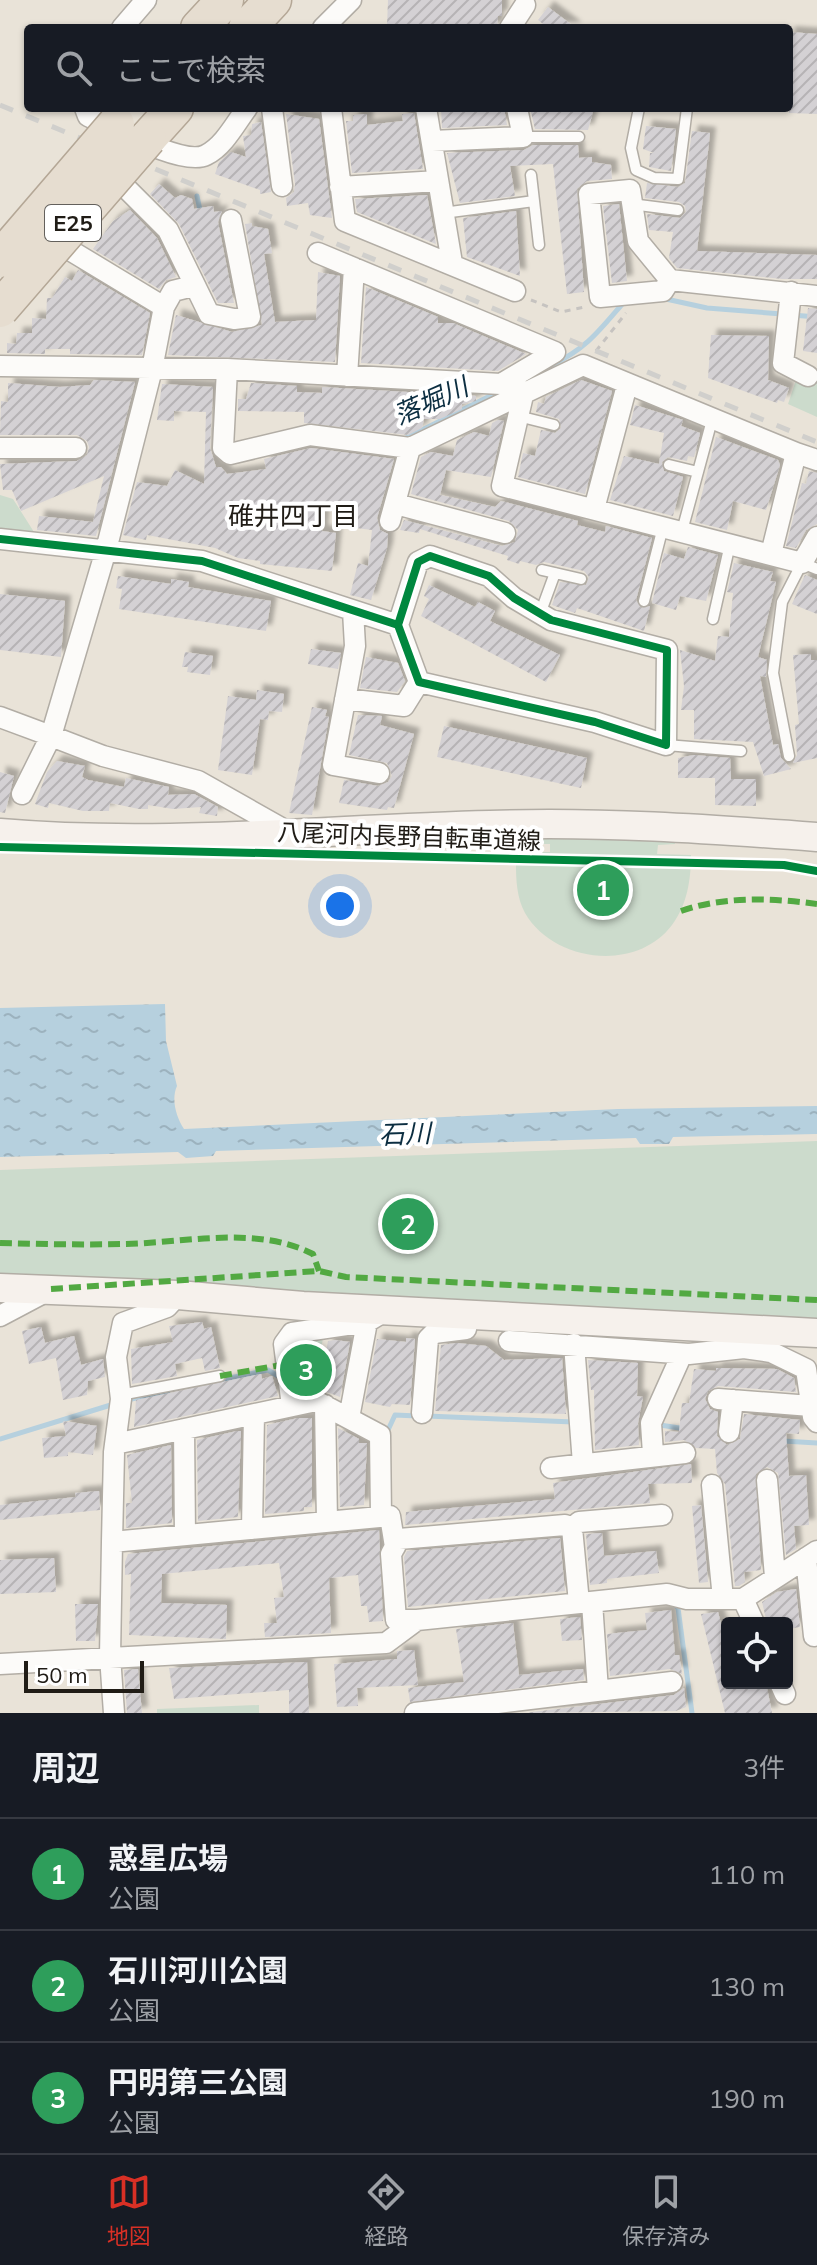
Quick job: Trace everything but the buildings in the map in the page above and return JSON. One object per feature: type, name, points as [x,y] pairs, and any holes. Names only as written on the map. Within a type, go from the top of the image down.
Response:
[{"type":"highway","points":[[203,24],[225,0]]},
{"type":"highway","points":[[251,24],[273,0]]},
{"type":"highway","name":"E25","points":[[0,259],[120,119],[155,112]]},
{"type":"highway","name":"E25","points":[[0,309],[120,119]]},
{"type":"street","points":[[125,24],[146,0]]},
{"type":"street","points":[[327,24],[351,0]]},
{"type":"street","points":[[120,119],[88,116],[183,156],[199,158],[218,146],[244,112]]},
{"type":"street","points":[[273,112],[282,186]]},
{"type":"street","points":[[331,112],[345,221],[515,291]]},
{"type":"street","points":[[427,112],[452,263]]},
{"type":"street","points":[[432,141],[523,137],[518,112]]},
{"type":"street","points":[[0,234],[67,155],[123,185],[168,230],[209,314],[234,319],[250,317],[231,220]]},
{"type":"street","points":[[340,187],[438,181]]},
{"type":"street","points":[[0,329],[123,185]]},
{"type":"street","points":[[670,280],[663,291],[600,297],[589,194],[630,197],[638,241],[670,280],[789,308],[817,296]]},
{"type":"street","points":[[68,249],[164,307]]},
{"type":"street","points":[[233,370],[223,448],[230,454],[310,435],[410,448],[511,387],[555,352],[318,253]]},
{"type":"street","points":[[347,376],[354,268]]},
{"type":"street","points":[[22,794],[51,736],[106,550],[152,369],[164,307],[173,291],[193,286]]},
{"type":"street","points":[[789,308],[783,363],[808,376]]},
{"type":"street","points":[[0,366],[233,370],[511,387],[583,365],[712,420],[817,460]]},
{"type":"street","points":[[594,509],[627,385]]},
{"type":"street","points":[[511,387],[518,416],[502,486],[810,566],[817,537]]},
{"type":"street","points":[[0,448],[76,448]]},
{"type":"street","points":[[410,448],[393,512],[505,533]]},
{"type":"street","points":[[771,554],[796,453]]},
{"type":"street","points":[[0,539],[202,561],[398,625]]},
{"type":"street","points":[[430,556],[489,576],[551,620],[667,650],[666,745],[595,722],[419,682],[398,625],[418,562],[430,556]]},
{"type":"street","points":[[353,611],[355,646],[333,765],[379,773]]},
{"type":"street","points":[[345,699],[404,706],[419,682]]},
{"type":"street","points":[[0,717],[103,756],[198,781],[294,835]]},
{"type":"street","points":[[0,833],[62,838],[294,835],[492,824],[817,837]]},
{"type":"street","points":[[0,1288],[178,1295],[378,1316],[468,1313],[743,1340],[806,1369],[814,1414],[725,1400],[729,1432]]},
{"type":"street","points":[[0,1316],[51,1289]]},
{"type":"street","points":[[114,1713],[110,1656],[115,1444],[120,1395],[116,1357],[123,1323],[167,1307],[178,1295]]},
{"type":"street","points":[[422,1413],[428,1339],[434,1333],[466,1329],[468,1313]]},
{"type":"street","points":[[292,1406],[284,1344],[292,1333],[378,1316]]},
{"type":"street","points":[[349,1418],[378,1316]]},
{"type":"street","points":[[509,1341],[682,1354],[743,1340],[817,1333]]},
{"type":"street","points":[[574,1344],[583,1464]]},
{"type":"street","points":[[653,1454],[651,1423],[682,1354]]},
{"type":"street","points":[[115,1444],[316,1401],[380,1435],[381,1517]]},
{"type":"street","points":[[325,1405],[327,1522]]},
{"type":"street","points":[[252,1529],[254,1414]]},
{"type":"street","points":[[184,1429],[185,1535]]},
{"type":"street","points":[[551,1468],[653,1454],[685,1453]]},
{"type":"street","points":[[767,1480],[775,1577]]},
{"type":"street","points":[[712,1485],[733,1599],[749,1617]]},
{"type":"street","points":[[572,1528],[579,1522],[662,1515]]},
{"type":"street","points":[[112,1542],[390,1516],[395,1547]]},
{"type":"street","points":[[572,1528],[565,1525],[399,1539],[391,1554],[396,1620],[589,1606],[667,1594],[687,1599],[733,1599],[812,1554]]},
{"type":"street","points":[[572,1528],[589,1606],[598,1691]]},
{"type":"street","points":[[812,1554],[814,1636]]},
{"type":"street","points":[[0,1664],[386,1643],[417,1620]]},
{"type":"street","points":[[415,1713],[672,1682]]},
{"type":"lane","points":[[636,170],[631,148],[638,112]]},
{"type":"lane","points":[[636,170],[654,178],[678,179],[686,112]]},
{"type":"lane","points":[[523,137],[579,137]]},
{"type":"lane","points":[[636,170],[628,180],[630,197],[678,210]]},
{"type":"lane","points":[[531,175],[539,245]]},
{"type":"lane","points":[[443,213],[534,201]]},
{"type":"lane","points":[[518,416],[554,425]]},
{"type":"lane","points":[[644,601],[698,472],[712,420]]},
{"type":"lane","points":[[669,465],[698,472]]},
{"type":"lane","points":[[713,619],[730,544]]},
{"type":"lane","points":[[789,756],[773,673],[782,602],[810,566]]},
{"type":"lane","points":[[542,570],[581,579]]},
{"type":"lane","points":[[540,614],[555,573]]},
{"type":"lane","points":[[666,745],[741,751]]},
{"type":"lane","points":[[120,1395],[220,1376]]},
{"type":"path","points":[[515,291],[561,312],[595,304],[600,297]]},
{"type":"path","points":[[583,365],[639,293]]},
{"type":"green space","points":[[817,371],[817,417],[788,404],[797,377],[812,384]]},
{"type":"green space","points":[[0,495],[13,499],[34,532],[0,528]]},
{"type":"green space","points":[[540,835],[674,836],[675,844],[658,845],[657,854],[691,855],[687,892],[672,925],[656,940],[638,950],[617,955],[574,951],[555,942],[538,930],[525,913],[518,891],[516,852],[550,852],[550,844],[540,844]]},
{"type":"green space","points":[[817,1141],[817,1325],[0,1278],[0,1170]]},
{"type":"green space","points":[[323,1337],[316,1390],[296,1393],[294,1341]]},
{"type":"green space","points":[[259,1705],[259,1713],[157,1713],[157,1709]]},
{"type":"water","name":"石川","points":[[165,1004],[166,1041],[177,1086],[175,1108],[184,1129],[618,1109],[817,1106],[817,1134],[673,1137],[669,1144],[640,1144],[636,1138],[216,1151],[213,1156],[186,1158],[178,1152],[0,1157],[0,1008]]},
{"type":"waterway","name":"落堀川","points":[[197,196],[201,215]]},
{"type":"waterway","name":"落堀川","points":[[666,299],[707,308],[782,314]]},
{"type":"waterway","name":"落堀川","points":[[552,365],[584,345],[624,302]]},
{"type":"waterway","name":"落堀川","points":[[792,315],[817,317]]},
{"type":"waterway","name":"落堀川","points":[[402,440],[500,391]]},
{"type":"waterway","points":[[220,1380],[268,1370],[283,1379]]},
{"type":"waterway","points":[[127,1400],[168,1391]]},
{"type":"waterway","points":[[0,1439],[114,1404]]},
{"type":"waterway","points":[[385,1428],[388,1430],[395,1415],[417,1416]]},
{"type":"waterway","points":[[427,1416],[573,1422]]},
{"type":"waterway","points":[[660,1425],[686,1429]]},
{"type":"waterway","points":[[783,1441],[817,1443]]},
{"type":"waterway","points":[[673,1603],[678,1608],[692,1713]]},
{"type":"railway","points":[[0,105],[817,442]]},
{"type":"marked path","points":[[681,911],[714,903],[748,900],[817,904]]},
{"type":"marked path","points":[[0,1243],[124,1244],[220,1238],[268,1240],[313,1254],[319,1271]]},
{"type":"marked path","points":[[51,1289],[319,1271],[346,1277],[817,1300]]},
{"type":"marked path","points":[[220,1376],[286,1364]]},
{"type":"cycle path","points":[[0,539],[202,561],[398,625],[418,562],[430,556],[489,576],[514,598],[551,620],[667,650],[666,745],[595,722],[419,682],[398,625]]},
{"type":"cycle path","name":"八尾河内長野自転車道線","points":[[0,847],[784,865],[817,871]]},
{"type":"place","name":"惑星広場","points":[[603,890]]},
{"type":"place","name":"石川河川公園","points":[[408,1224]]},
{"type":"place","name":"円明第三公園","points":[[306,1370]]},
{"type":"district","name":"碓井四丁目","points":[[293,516]]}]
